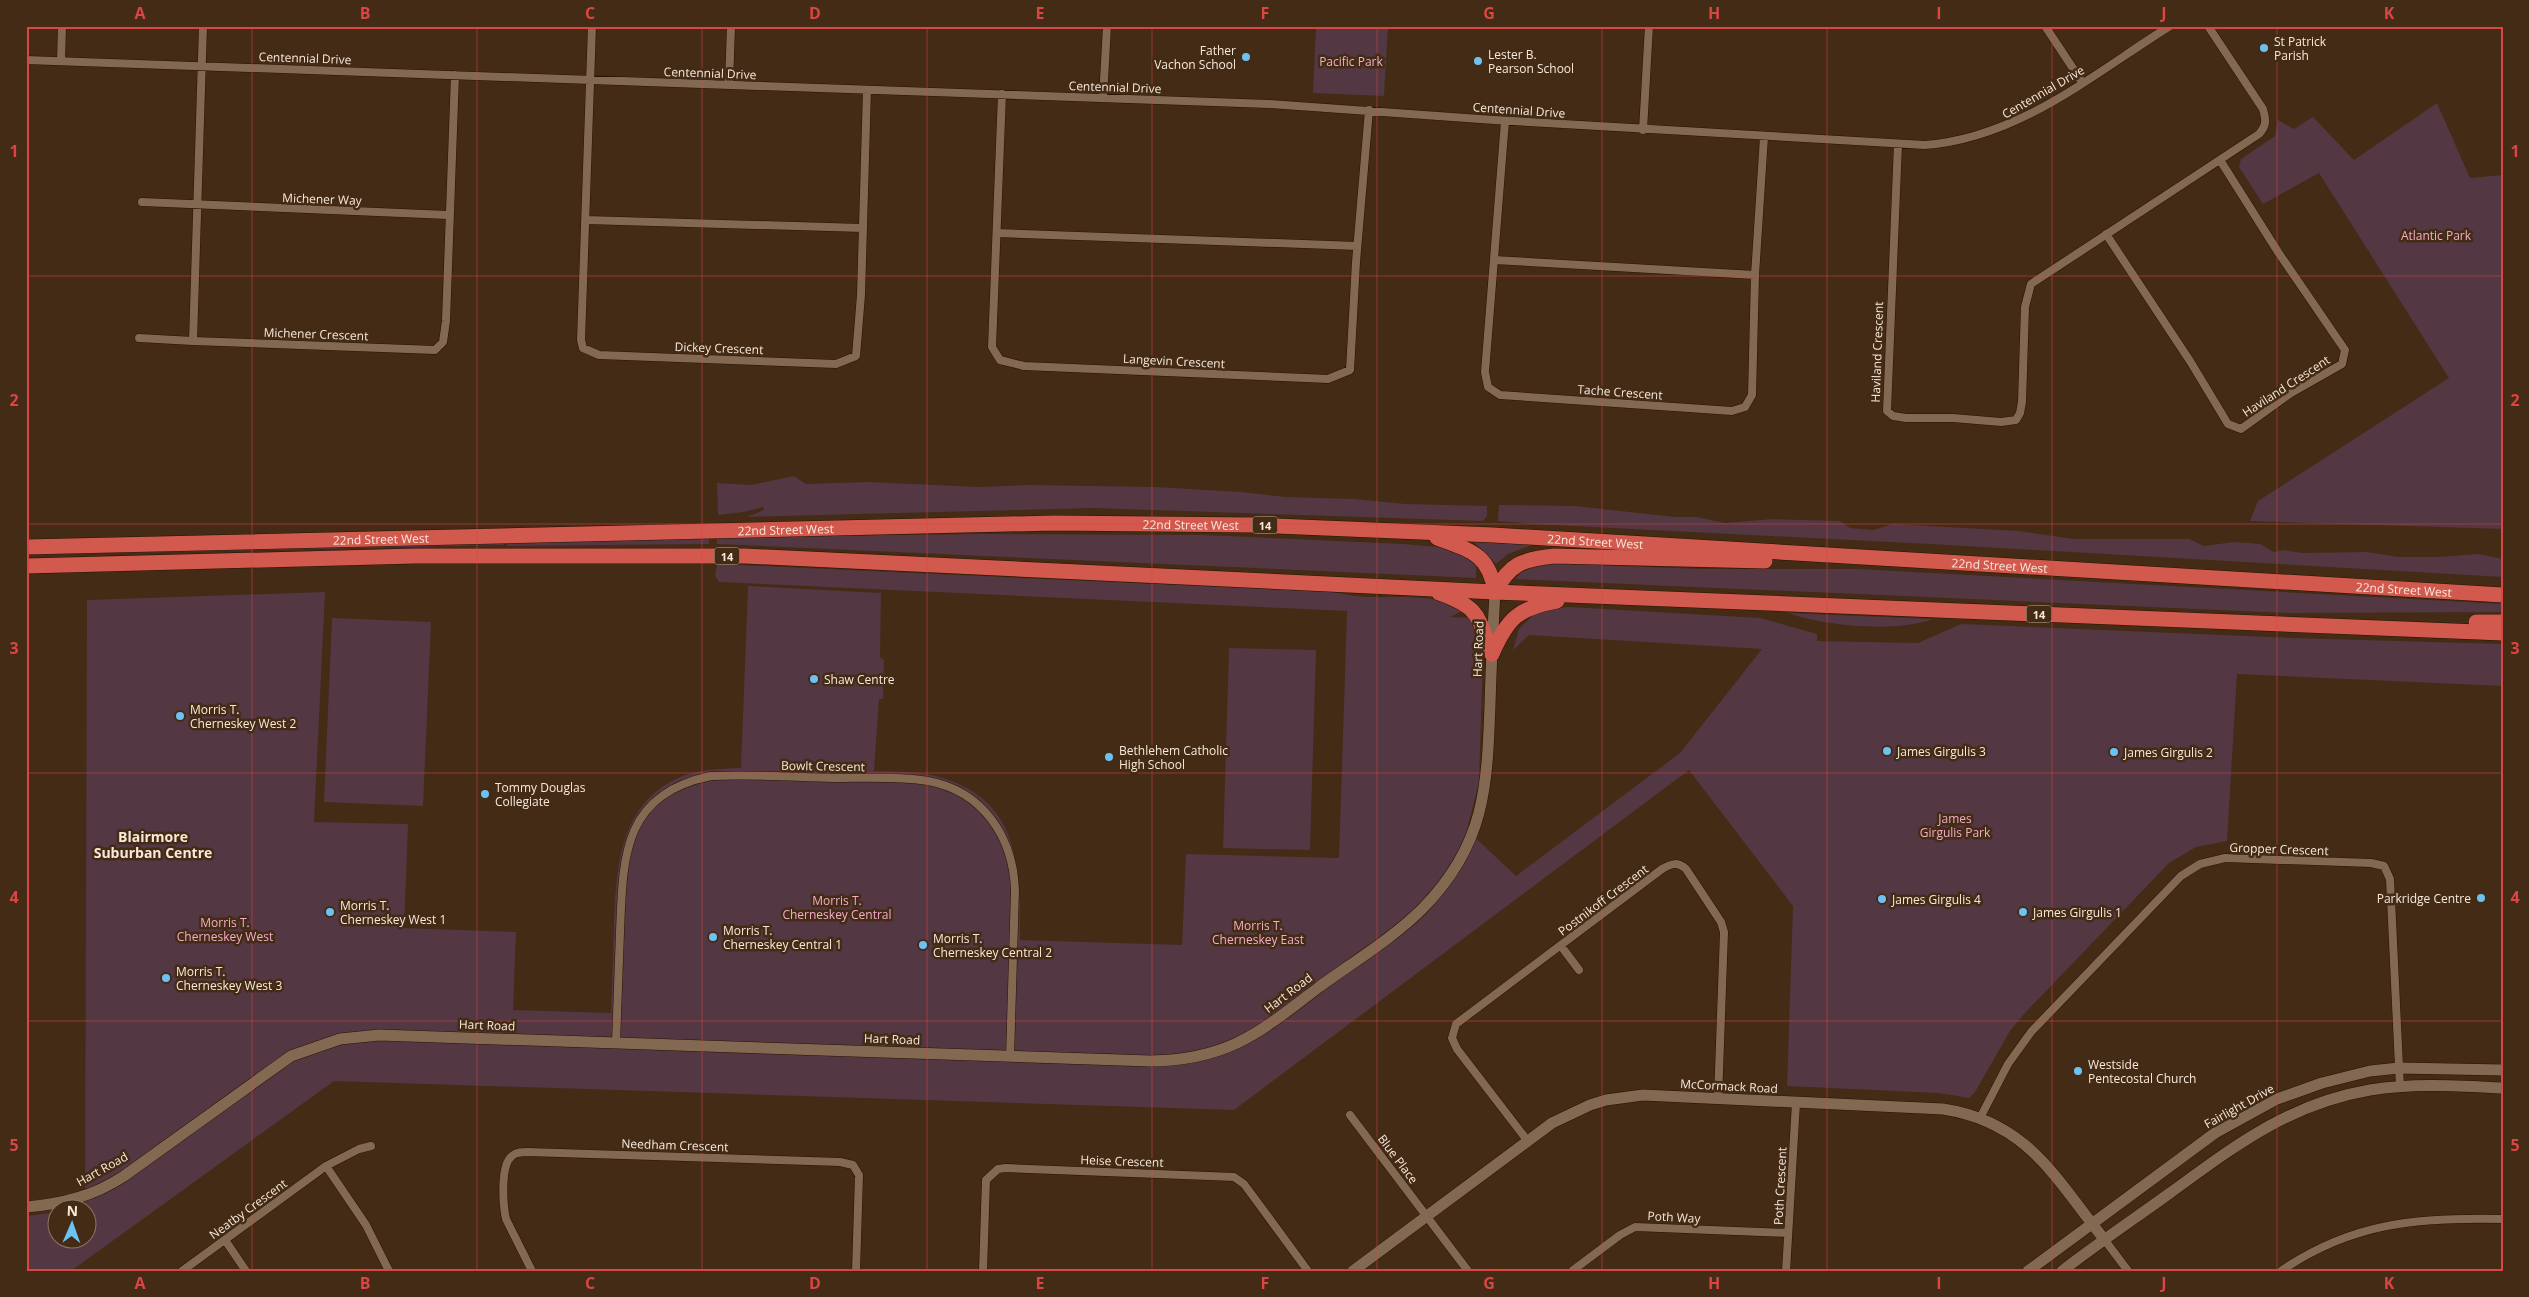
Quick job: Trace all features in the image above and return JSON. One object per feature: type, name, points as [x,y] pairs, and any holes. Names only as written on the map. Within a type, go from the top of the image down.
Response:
[{"type":"highway","name":"22nd Street West","points":[[26,547],[1054,522],[1254,525],[1425,533],[2503,596]]},
{"type":"highway","points":[[1425,533],[1460,546],[1481,559],[1492,575],[1495,592]]},
{"type":"highway","name":"22nd Street West","points":[[26,566],[415,556],[745,556],[1427,587],[1495,592],[2503,633]]},
{"type":"highway","points":[[1495,592],[1503,576],[1512,568],[1535,558],[1554,556],[1737,562],[1822,556]]},
{"type":"highway","points":[[1427,587],[1455,598],[1472,608],[1482,624],[1492,654]]},
{"type":"highway","points":[[1492,654],[1505,626],[1517,613],[1538,604],[1576,595]]},
{"type":"highway","points":[[2330,626],[2503,622]]},
{"type":"street","points":[[61,61],[62,26]]},
{"type":"street","points":[[193,341],[203,26]]},
{"type":"street","name":"Dickey Crescent","points":[[592,26],[580,340],[583,348],[589,352],[614,356],[836,364],[856,356],[867,90]]},
{"type":"street","points":[[729,84],[731,26]]},
{"type":"street","points":[[1103,98],[1107,26]]},
{"type":"street","points":[[1643,130],[1649,26]]},
{"type":"street","points":[[2045,26],[2082,82]]},
{"type":"street","name":"Centennial Drive","points":[[26,60],[1103,98],[1369,110],[1505,121],[1764,137],[1898,144],[1940,144],[1987,134],[2022,119],[2170,26]]},
{"type":"street","name":"Haviland Crescent","points":[[1898,144],[1885,403],[1887,411],[1893,416],[1906,418],[1953,418],[2000,422],[2016,420],[2020,413],[2022,402],[2027,293],[2031,284],[2259,134],[2264,127],[2266,119],[2263,109],[2208,26]]},
{"type":"street","name":"Michener Crescent","points":[[139,338],[435,350],[443,342],[446,321],[448,215],[455,75]]},
{"type":"street","name":"Langevin Crescent","points":[[1002,94],[998,233],[992,346],[1000,360],[1024,366],[1328,380],[1350,370],[1369,110]]},
{"type":"street","name":"Tache Crescent","points":[[1505,121],[1485,372],[1488,387],[1500,395],[1732,411],[1745,407],[1752,395],[1755,275],[1764,137]]},
{"type":"street","name":"Haviland Crescent","points":[[2106,234],[2190,361],[2228,424],[2241,429],[2291,393],[2342,364],[2345,350],[2278,252],[2220,160]]},
{"type":"street","name":"Michener Way","points":[[142,202],[448,215]]},
{"type":"street","points":[[586,220],[862,228]]},
{"type":"street","points":[[998,233],[1358,246]]},
{"type":"street","points":[[1494,260],[1755,275]]},
{"type":"street","name":"Hart Road","points":[[26,1207],[73,1200],[99,1190],[124,1176],[278,1063],[323,1043],[380,1035],[1166,1060],[1195,1057],[1224,1049],[1250,1038],[1268,1026],[1410,920],[1433,898],[1452,874],[1466,851],[1478,820],[1488,769],[1495,592]]},
{"type":"street","name":"Bowlt Crescent","points":[[616,1043],[624,862],[636,827],[661,796],[685,783],[711,776],[907,779],[940,784],[971,799],[990,815],[1006,844],[1012,866],[1015,890],[1010,1056]]},
{"type":"street","name":"Gropper Crescent","points":[[1980,1118],[2008,1064],[2030,1032],[2180,876],[2200,864],[2225,858],[2384,866],[2390,879],[2400,1087]]},
{"type":"street","name":"Postnikoff Crescent","points":[[1528,1140],[1457,1049],[1452,1038],[1453,1031],[1461,1020],[1662,868],[1674,864],[1680,864],[1686,869],[1721,922],[1724,932],[1718,1099]]},
{"type":"street","points":[[1561,946],[1579,970]]},
{"type":"street","name":"Fairlight Drive","points":[[2028,1271],[2091,1222],[2215,1133],[2260,1108],[2322,1083],[2355,1074],[2399,1068],[2503,1070]]},
{"type":"street","points":[[2062,1271],[2234,1145],[2267,1126],[2338,1098],[2370,1090],[2400,1087],[2503,1088]]},
{"type":"street","name":"McCormack Road","points":[[1353,1271],[1528,1140],[1564,1116],[1606,1100],[1643,1095],[1944,1109],[1980,1118],[2010,1132],[2037,1153],[2104,1239]]},
{"type":"street","name":"Poth Crescent","points":[[1786,1271],[1796,1103]]},
{"type":"street","name":"Blue Place","points":[[1350,1115],[1427,1217]]},
{"type":"street","name":"Neatby Crescent","points":[[182,1271],[326,1166],[359,1149],[370,1146]]},
{"type":"street","name":"Needham Crescent","points":[[532,1271],[506,1219],[504,1211],[504,1171],[511,1156],[518,1152],[840,1162],[853,1165],[859,1175],[856,1271]]},
{"type":"street","points":[[326,1166],[366,1225],[389,1271]]},
{"type":"street","name":"Heise Crescent","points":[[983,1271],[986,1180],[998,1169],[1006,1168],[1234,1177],[1244,1184],[1308,1271]]},
{"type":"street","points":[[1427,1217],[1468,1271]]},
{"type":"street","points":[[2281,1271],[2329,1244],[2375,1228],[2426,1219],[2503,1219]]},
{"type":"street","name":"Poth Way","points":[[1572,1271],[1620,1234],[1635,1227],[1788,1233]]},
{"type":"street","points":[[2104,1239],[2128,1271]]},
{"type":"street","points":[[225,1240],[246,1271]]},
{"type":"green space","name":"Pacific Park","points":[[1316,26],[1388,26],[1384,96],[1313,93]]},
{"type":"green space","name":"Atlantic Park","points":[[2437,103],[2470,178],[2503,175],[2503,529],[2250,521],[2258,501],[2449,378],[2319,173],[2263,204],[2239,167],[2241,159],[2275,136],[2278,120],[2294,129],[2313,117],[2354,160]]},
{"type":"green space","points":[[794,476],[806,484],[868,482],[979,487],[1030,485],[1156,487],[1406,504],[1487,506],[1487,516],[1483,521],[1093,508],[747,517],[764,510],[763,507],[744,512],[718,515],[717,483],[751,485]]},
{"type":"green space","points":[[1499,505],[1575,506],[1675,517],[1697,517],[1725,523],[1773,519],[1840,521],[1850,528],[1874,530],[1892,524],[2019,531],[2074,539],[2189,539],[2204,546],[2234,542],[2260,544],[2274,552],[2283,550],[2302,553],[2367,552],[2399,557],[2439,557],[2478,554],[2503,559],[2503,577],[1930,544],[1534,524],[1498,521]]},
{"type":"green space","points":[[983,534],[1203,535],[1439,547],[1476,560],[1476,578],[717,544],[717,537]]},
{"type":"green space","points":[[709,536],[709,544],[507,546],[508,541]]},
{"type":"green space","points":[[1474,542],[1532,545],[1508,554],[1496,564]]},
{"type":"green space","points":[[504,543],[504,545],[26,555],[26,551]]},
{"type":"green space","points":[[1543,563],[1700,569],[1858,569],[2503,604],[2503,612],[2290,613],[1515,579],[1522,572]]},
{"type":"green space","points":[[717,564],[1330,592],[1363,597],[1418,597],[1453,605],[1464,610],[1450,617],[1471,618],[1483,655],[1479,782],[1467,830],[1516,876],[1680,753],[1762,649],[1529,635],[1513,650],[1519,629],[1539,609],[1570,607],[1760,618],[1817,634],[1817,641],[1918,643],[1961,624],[2292,638],[2503,644],[2503,686],[2237,674],[2227,841],[2196,847],[2169,863],[2024,1014],[2010,1031],[1975,1092],[1969,1098],[1939,1093],[1787,1086],[1793,906],[1689,770],[1234,1110],[334,1081],[71,1271],[26,1271],[26,1216],[48,1213],[48,1250],[98,1250],[98,1200],[85,1200],[87,600],[325,592],[314,822],[408,824],[404,928],[516,932],[513,1010],[611,1013],[616,886],[624,843],[631,823],[658,790],[678,778],[701,771],[741,768],[748,586],[881,593],[880,657],[884,660],[883,699],[879,699],[874,771],[915,773],[939,777],[966,788],[987,802],[1001,820],[1011,841],[1019,888],[1020,940],[1182,945],[1186,854],[1339,858],[1347,611],[719,582],[715,576]]},
{"type":"green space","points":[[1788,613],[1933,619],[1900,626],[1881,627],[1840,624],[1803,618]]},
{"type":"green space","points":[[332,618],[431,622],[423,806],[324,802]]},
{"type":"green space","points":[[1229,648],[1316,650],[1310,850],[1223,848]]},
{"type":"place","name":"St Patrick Parish","points":[[2264,48]]},
{"type":"place","name":"Father Vachon School","points":[[1246,57]]},
{"type":"place","name":"Lester B. Pearson School","points":[[1478,61]]},
{"type":"place","name":"Shaw Centre","points":[[814,679]]},
{"type":"place","name":"Morris T. Cherneskey West 2","points":[[180,716]]},
{"type":"place","name":"James Girgulis 3","points":[[1887,751]]},
{"type":"place","name":"James Girgulis 2","points":[[2114,752]]},
{"type":"place","name":"Bethlehem Catholic High School","points":[[1109,757]]},
{"type":"place","name":"Tommy Douglas Collegiate","points":[[485,794]]},
{"type":"place","name":"Parkridge Centre","points":[[2481,898]]},
{"type":"place","name":"James Girgulis 4","points":[[1882,899]]},
{"type":"place","name":"Morris T. Cherneskey West 1","points":[[330,912]]},
{"type":"place","name":"James Girgulis 1","points":[[2023,912]]},
{"type":"place","name":"Morris T. Cherneskey Central 1","points":[[713,937]]},
{"type":"place","name":"Morris T. Cherneskey Central 2","points":[[923,945]]},
{"type":"place","name":"Morris T. Cherneskey West 3","points":[[166,978]]},
{"type":"place","name":"Westside Pentecostal Church","points":[[2078,1071]]},
{"type":"district","name":"Blairmore Suburban Centre","points":[[153,844]]},
{"type":"park label","name":"James Girgulis Park","points":[[1955,825]]},
{"type":"park label","name":"Morris T. Cherneskey Central","points":[[837,907]]},
{"type":"park label","name":"Morris T. Cherneskey West","points":[[225,929]]},
{"type":"park label","name":"Morris T. Cherneskey East","points":[[1258,932]]}]
